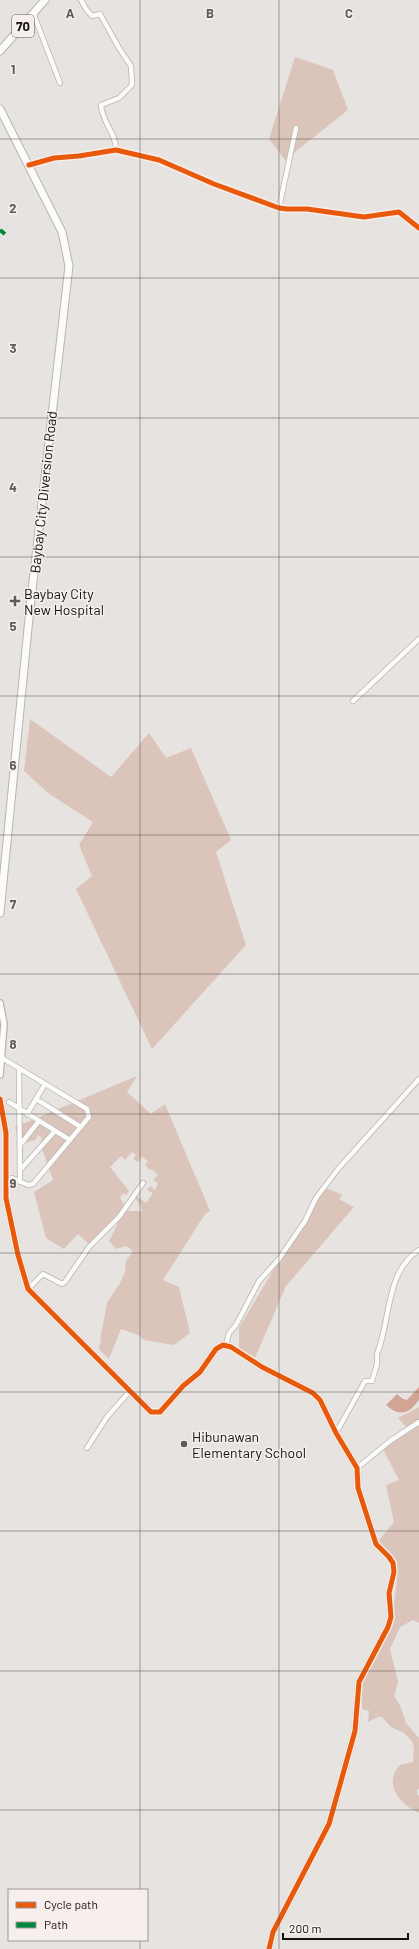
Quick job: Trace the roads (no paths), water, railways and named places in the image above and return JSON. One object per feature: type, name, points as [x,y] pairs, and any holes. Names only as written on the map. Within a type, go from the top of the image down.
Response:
[{"type":"highway","name":"70","points":[[0,51],[34,15],[45,0]]},
{"type":"highway","name":"Baybay City Diversion Road","points":[[0,108],[62,232],[68,266],[30,608],[0,914]]},
{"type":"street","points":[[81,0],[86,10],[92,16],[100,14],[131,66],[132,84],[119,98],[101,105],[102,116],[116,140],[116,150]]},
{"type":"street","points":[[34,15],[60,83]]},
{"type":"street","points":[[279,208],[296,128]]},
{"type":"street","points":[[29,165],[54,158],[116,150],[159,160],[221,187],[279,208],[307,209],[364,217],[399,212],[419,228]]},
{"type":"street","points":[[353,701],[419,639]]},
{"type":"street","points":[[0,1003],[4,1024],[0,1075]]},
{"type":"street","points":[[2,1058],[87,1110],[89,1117],[33,1184],[28,1185],[12,1178]]},
{"type":"street","points":[[18,1068],[20,1182]]},
{"type":"street","points":[[226,1345],[229,1333],[236,1325],[259,1282],[279,1259],[304,1221],[316,1198],[338,1169],[419,1079]]},
{"type":"street","points":[[27,1114],[45,1084]]},
{"type":"street","points":[[0,1099],[5,1131],[6,1198],[18,1255],[28,1289],[149,1411],[158,1413],[200,1372],[216,1349],[226,1345]]},
{"type":"street","points":[[36,1099],[81,1127]]},
{"type":"street","points":[[9,1102],[70,1140]]},
{"type":"street","points":[[20,1145],[39,1121]]},
{"type":"street","points":[[20,1171],[54,1131]]},
{"type":"street","points":[[28,1289],[43,1274],[62,1284],[65,1282],[89,1248],[118,1217],[143,1183]]},
{"type":"street","points":[[336,1432],[365,1380],[372,1381],[377,1364],[377,1354],[398,1274],[411,1255],[419,1250]]},
{"type":"street","points":[[226,1345],[278,1376],[313,1393],[320,1400],[336,1432],[357,1468],[358,1488],[376,1544],[393,1562],[394,1572],[390,1593],[390,1617],[384,1637],[359,1682],[355,1730],[329,1824],[273,1932],[268,1949]]},
{"type":"street","points":[[87,1448],[107,1417],[129,1392]]},
{"type":"street","points":[[357,1468],[390,1441],[419,1422]]},
{"type":"place","name":"Baybay City New Hospital","points":[[15,601]]},
{"type":"place","name":"Hibunawan Elementary School","points":[[184,1444]]}]
